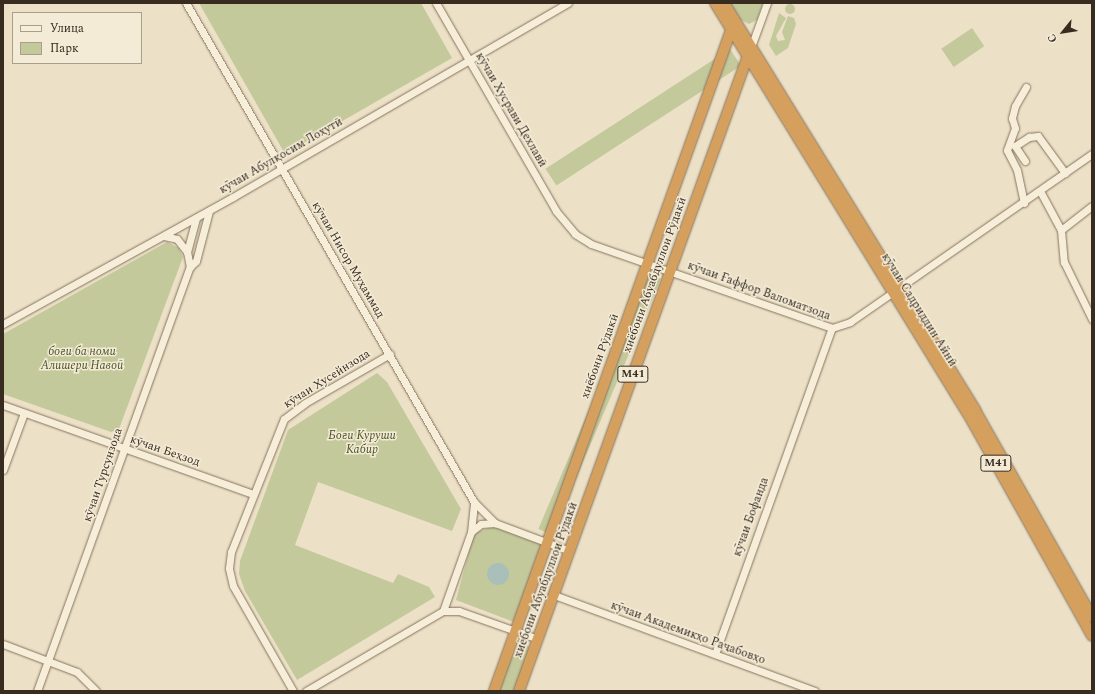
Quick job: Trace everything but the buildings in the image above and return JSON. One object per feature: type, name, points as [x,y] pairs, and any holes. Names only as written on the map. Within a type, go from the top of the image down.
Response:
[{"type":"highway","name":"кӯчаи Садриддин Айнӣ","points":[[715,3],[747,57],[815,159],[959,392],[1092,617]]},
{"type":"highway","name":"кӯчаи Садриддин Айнӣ","points":[[724,3],[815,159]]},
{"type":"highway","name":"хиёбони Рӯдакӣ","points":[[494,691],[731,30]]},
{"type":"highway","name":"хиёбони Абуабдуллои Рӯдакӣ","points":[[519,691],[751,47]]},
{"type":"highway","name":"кӯчаи Садриддин Айнӣ","points":[[1036,524],[1092,636]]},
{"type":"street","name":"кӯчаи Нисор Муҳаммад","points":[[186,3],[390,354],[474,502],[495,524]]},
{"type":"street","name":"кӯчаи Хусрави Дехлавӣ","points":[[436,3],[568,227]]},
{"type":"street","name":"кӯчаи Абулқосим Лоҳутӣ","points":[[3,324],[196,218],[568,3]]},
{"type":"street","name":"хиёбони Абуабдуллои Рӯдакӣ","points":[[751,47],[767,3]]},
{"type":"street","points":[[1024,203],[1017,170],[1007,150],[1015,128],[1012,118],[1015,106],[1026,87]]},
{"type":"street","points":[[1025,161],[1015,146],[1029,137],[1038,136],[1065,173]]},
{"type":"street","name":"кӯчаи Ғаффор Валоматзода","points":[[568,227],[587,242],[832,328],[850,322],[1024,203],[1092,154]]},
{"type":"street","points":[[1040,191],[1061,230],[1064,262],[1092,319]]},
{"type":"street","points":[[1061,230],[1092,206]]},
{"type":"street","name":"кӯчаи Турсунзода","points":[[37,691],[190,267],[196,261],[209,210]]},
{"type":"street","points":[[190,267],[187,252],[196,218]]},
{"type":"street","points":[[164,236],[177,239],[187,252]]},
{"type":"street","name":"кӯчаи Бофанда","points":[[715,654],[832,328]]},
{"type":"street","name":"кӯчаи Хусейнзода","points":[[293,691],[230,576],[231,552],[253,494],[286,417],[390,354]]},
{"type":"street","name":"кӯчаи Беҳзод","points":[[3,405],[253,494]]},
{"type":"street","points":[[3,470],[24,413]]},
{"type":"street","points":[[443,612],[471,532],[474,502]]},
{"type":"street","name":"кӯчаи Нисор Муҳаммад","points":[[471,532],[480,524],[495,524],[570,551]]},
{"type":"street","name":"кӯчаи Академикҳо Раҷабовҳо","points":[[554,595],[815,691]]},
{"type":"street","points":[[448,598],[459,611]]},
{"type":"street","points":[[306,691],[443,612],[459,611],[538,639]]},
{"type":"street","points":[[3,644],[77,672],[96,691]]},
{"type":"green space","points":[[199,3],[421,3],[452,58],[285,154]]},
{"type":"green space","points":[[730,3],[763,3],[757,20],[749,24],[741,20]]},
{"type":"green space","points":[[788,4],[792,4],[794,5],[794,13],[788,14],[785,11],[785,7]]},
{"type":"green space","points":[[779,13],[786,18],[776,36],[778,41],[785,40],[782,32],[788,16],[794,18],[796,24],[788,48],[776,56],[769,45]]},
{"type":"green space","points":[[972,28],[984,46],[954,67],[941,49]]},
{"type":"green space","points":[[730,49],[741,66],[556,186],[545,169]]},
{"type":"green space","name":"боғи ба номи Алишери Навоӣ","points":[[167,242],[179,248],[183,257],[119,429],[111,432],[3,394],[3,334]]},
{"type":"green space","points":[[647,273],[661,279],[552,535],[538,529]]},
{"type":"green space","name":"Боғи Куруши Кабир","points":[[377,373],[387,382],[461,509],[452,531],[318,482],[295,545],[393,583],[398,574],[429,587],[435,597],[297,680],[245,591],[239,574],[240,561],[288,430]]},
{"type":"green space","points":[[494,526],[541,544],[514,622],[456,600],[474,533]]},
{"type":"green space","points":[[519,641],[530,647],[514,691],[497,691]]},
{"type":"water","points":[[498,563],[506,566],[509,574],[506,582],[498,585],[490,582],[487,574],[490,566]]}]
